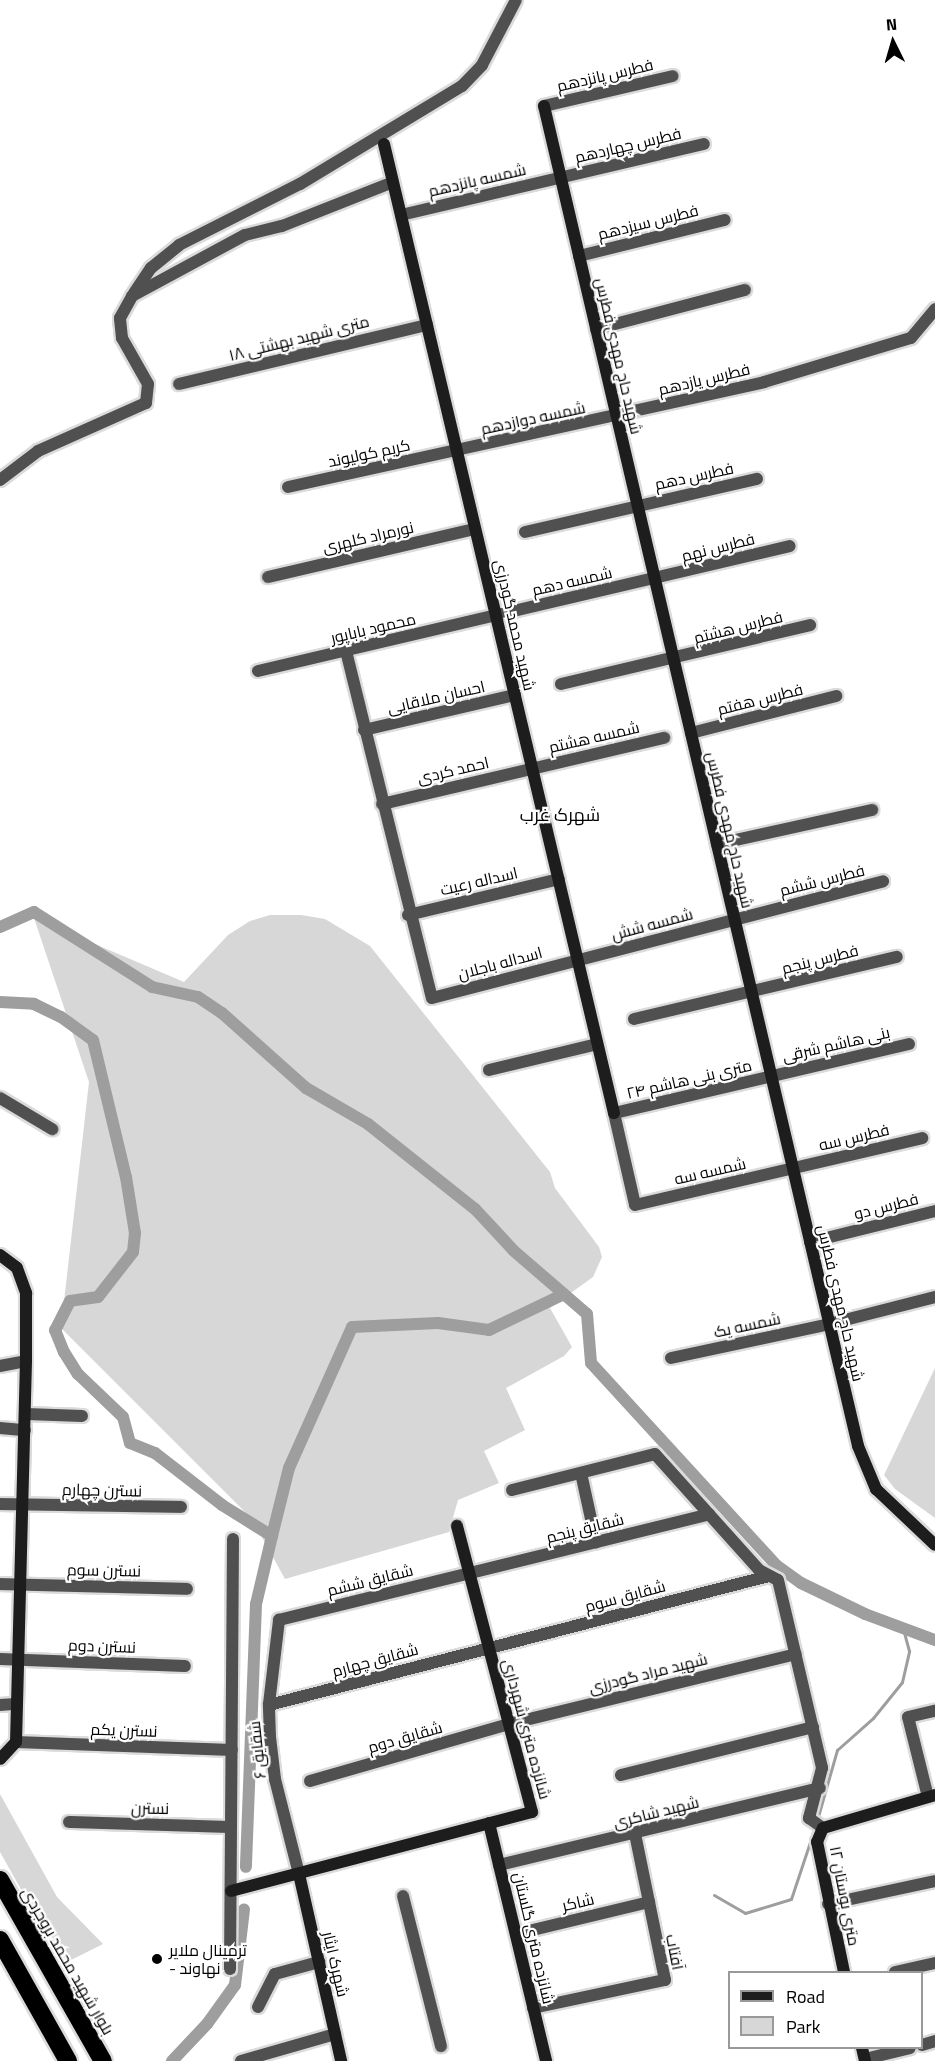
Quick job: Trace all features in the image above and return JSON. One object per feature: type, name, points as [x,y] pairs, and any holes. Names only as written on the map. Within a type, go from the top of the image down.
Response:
[{"type":"highway","name":"بلوار شهید محمد بروجردی","points":[[0,1880],[103,2061]]},
{"type":"highway","points":[[0,1940],[68,2061]]},
{"type":"street","points":[[0,480],[38,451],[146,403],[148,384],[122,338],[120,318],[151,268],[179,245],[300,184],[462,86],[482,65],[516,0]]},
{"type":"street","name":"فطرس پانزدهم","points":[[544,106],[673,76]]},
{"type":"street","name":"شهید حاج مهدی فطرس","points":[[544,106],[829,1324],[869,1477],[890,1506],[932,1541]]},
{"type":"street","name":"شهید محمد گودرزی","points":[[384,144],[614,1113]]},
{"type":"street","name":"فطرس چهاردهم","points":[[560,177],[704,144]]},
{"type":"street","name":"شمسه پانزدهم","points":[[401,215],[560,177]]},
{"type":"street","points":[[132,296],[245,235],[291,223],[393,182]]},
{"type":"street","name":"فطرس سیزدهم","points":[[579,256],[725,220]]},
{"type":"street","points":[[596,329],[745,290]]},
{"type":"street","name":"فطرس یازدهم","points":[[617,417],[764,382],[911,338],[935,309]]},
{"type":"street","name":"۱۸ متری شهید بهشتی","points":[[179,384],[427,325]]},
{"type":"street","name":"شمسه دوازدهم","points":[[457,451],[617,417]]},
{"type":"street","name":"کریم کولیوند","points":[[288,487],[457,451]]},
{"type":"street","name":"فطرس دهم","points":[[525,532],[757,479]]},
{"type":"street","name":"نورمراد کلهری","points":[[268,577],[476,529]]},
{"type":"street","name":"فطرس نهم","points":[[655,579],[790,546]]},
{"type":"street","name":"شمسه دهم","points":[[496,616],[655,579]]},
{"type":"street","name":"محمود باباپور","points":[[258,671],[496,616]]},
{"type":"street","name":"فطرس هشتم","points":[[561,684],[674,660],[810,625]]},
{"type":"street","points":[[346,651],[408,915]]},
{"type":"street","name":"احسان ملاقایی","points":[[364,730],[515,695]]},
{"type":"street","name":"فطرس هفتم","points":[[691,733],[836,696]]},
{"type":"street","name":"شمسه هشتم","points":[[532,768],[664,738]]},
{"type":"street","name":"احمد کردی","points":[[382,804],[532,768]]},
{"type":"street","points":[[717,844],[872,810]]},
{"type":"street","name":"اسداله رعیت","points":[[408,915],[558,879]]},
{"type":"street","name":"فطرس ششم","points":[[734,919],[883,881]]},
{"type":"street","name":"اسداله باجلان","points":[[408,915],[432,998],[578,960]]},
{"type":"street","name":"شمسه شش","points":[[578,960],[734,919]]},
{"type":"street","name":"فطرس پنجم","points":[[634,1019],[897,957]]},
{"type":"street","points":[[489,1070],[597,1044]]},
{"type":"street","name":"بنی هاشم شرقی","points":[[771,1076],[909,1044]]},
{"type":"street","name":"۲۴ متری بنی هاشم","points":[[614,1113],[771,1076]]},
{"type":"street","points":[[0,1098],[52,1129]]},
{"type":"street","name":"شمسه سه","points":[[614,1113],[635,1205],[793,1168]]},
{"type":"street","name":"فطرس سه","points":[[793,1168],[922,1138]]},
{"type":"street","name":"فطرس دو","points":[[810,1242],[935,1211]]},
{"type":"street","points":[[0,1255],[17,1268],[26,1293],[26,1414],[15,1742],[0,1759]]},
{"type":"street","name":"شمسه یک","points":[[672,1358],[829,1324],[935,1297]]},
{"type":"street","points":[[0,1366],[26,1361]]},
{"type":"street","points":[[26,1414],[82,1416]]},
{"type":"street","points":[[0,1428],[25,1430]]},
{"type":"street","points":[[512,1490],[655,1454],[759,1570],[778,1580],[822,1768],[820,1788],[809,1818],[823,1828],[932,1796],[908,1717],[935,1711]]},
{"type":"street","points":[[580,1473],[596,1542]]},
{"type":"street","name":"نسترن چهارم","points":[[0,1504],[181,1507]]},
{"type":"street","name":"شقایق پنجم","points":[[469,1573],[709,1514]]},
{"type":"street","name":"شانزده متری شهرداری","points":[[231,1892],[532,1812],[457,1526]]},
{"type":"street","points":[[230,1969],[233,1539]]},
{"type":"street","name":"شقایق ششم","points":[[279,1620],[469,1573]]},
{"type":"street","name":"شقایق سوم","points":[[489,1648],[769,1576]]},
{"type":"street","name":"نسترن سوم","points":[[0,1584],[188,1589]]},
{"type":"street","name":"شقایق ۶","points":[[279,1620],[269,1705],[275,1779],[299,1874]]},
{"type":"street","name":"شقایق چهارم","points":[[269,1705],[489,1648]]},
{"type":"street","name":"شهید مراد گودرزی","points":[[509,1724],[796,1654]]},
{"type":"street","name":"نسترن دوم","points":[[0,1659],[185,1666]]},
{"type":"street","points":[[0,1705],[16,1704]]},
{"type":"street","name":"شقایق دوم","points":[[310,1781],[509,1724]]},
{"type":"street","points":[[621,1775],[813,1727]]},
{"type":"street","name":"نسترن یکم","points":[[15,1742],[232,1750]]},
{"type":"street","name":"شهید شاکری","points":[[499,1865],[820,1788]]},
{"type":"street","name":"نسترن","points":[[69,1822],[231,1827]]},
{"type":"street","name":"شانزده متری گلستان","points":[[489,1823],[546,2061]]},
{"type":"street","name":"۱۲ متری بوستان","points":[[823,1828],[817,1842],[828,1904],[844,1971]]},
{"type":"street","name":"آفتاب","points":[[534,2008],[665,1980],[635,1834]]},
{"type":"street","name":"شهرک ایثار","points":[[299,1874],[342,2061]]},
{"type":"street","points":[[828,1904],[935,1881]]},
{"type":"street","points":[[403,1896],[441,2046]]},
{"type":"street","name":"شاکر","points":[[516,1934],[649,1902]]},
{"type":"street","points":[[258,2007],[275,1974],[319,1962]]},
{"type":"street","points":[[899,1971],[935,1963]]},
{"type":"street","points":[[241,2061],[335,2034]]},
{"type":"street","points":[[864,2056],[904,2049]]},
{"type":"green space","points":[[270,915],[301,915],[325,919],[370,946],[550,1172],[555,1188],[599,1247],[602,1257],[593,1277],[550,1308],[572,1347],[564,1356],[506,1388],[525,1430],[484,1451],[499,1483],[458,1500],[449,1532],[285,1579],[252,1519],[61,1328],[89,1082],[34,918],[184,982],[228,935],[250,921]]},
{"type":"green space","points":[[935,1368],[935,1518],[895,1489],[884,1475]]},
{"type":"green space","points":[[0,1794],[57,1897],[103,1944],[63,1964],[0,1852]]},
{"type":"waterway","points":[[0,927],[34,912],[152,987],[198,997],[222,1013],[306,1088],[368,1124],[475,1209],[514,1251],[587,1314],[591,1363],[776,1565],[801,1583],[865,1614],[935,1640]]},
{"type":"waterway","points":[[0,1002],[34,1004],[61,1017],[93,1040],[126,1177],[135,1233],[133,1252],[98,1297],[70,1301],[55,1330],[64,1352],[78,1374],[123,1417],[130,1443],[155,1453],[222,1505],[272,1536],[256,1604],[246,1867]]},
{"type":"waterway","points":[[272,1536],[289,1468],[352,1327],[438,1323],[489,1330],[564,1294]]},
{"type":"waterway","points":[[817,1820],[837,1750],[873,1718],[902,1682],[909,1651],[903,1628]]},
{"type":"waterway","points":[[714,1895],[745,1913],[791,1899],[815,1827]]},
{"type":"waterway","points":[[172,2061],[207,2024],[235,1985],[244,1910]]},
{"type":"place","name":"ترمینال ملایر - نهاوند","points":[[157,1959]]},
{"type":"district","name":"شهرک غرب","points":[[560,815]]}]
